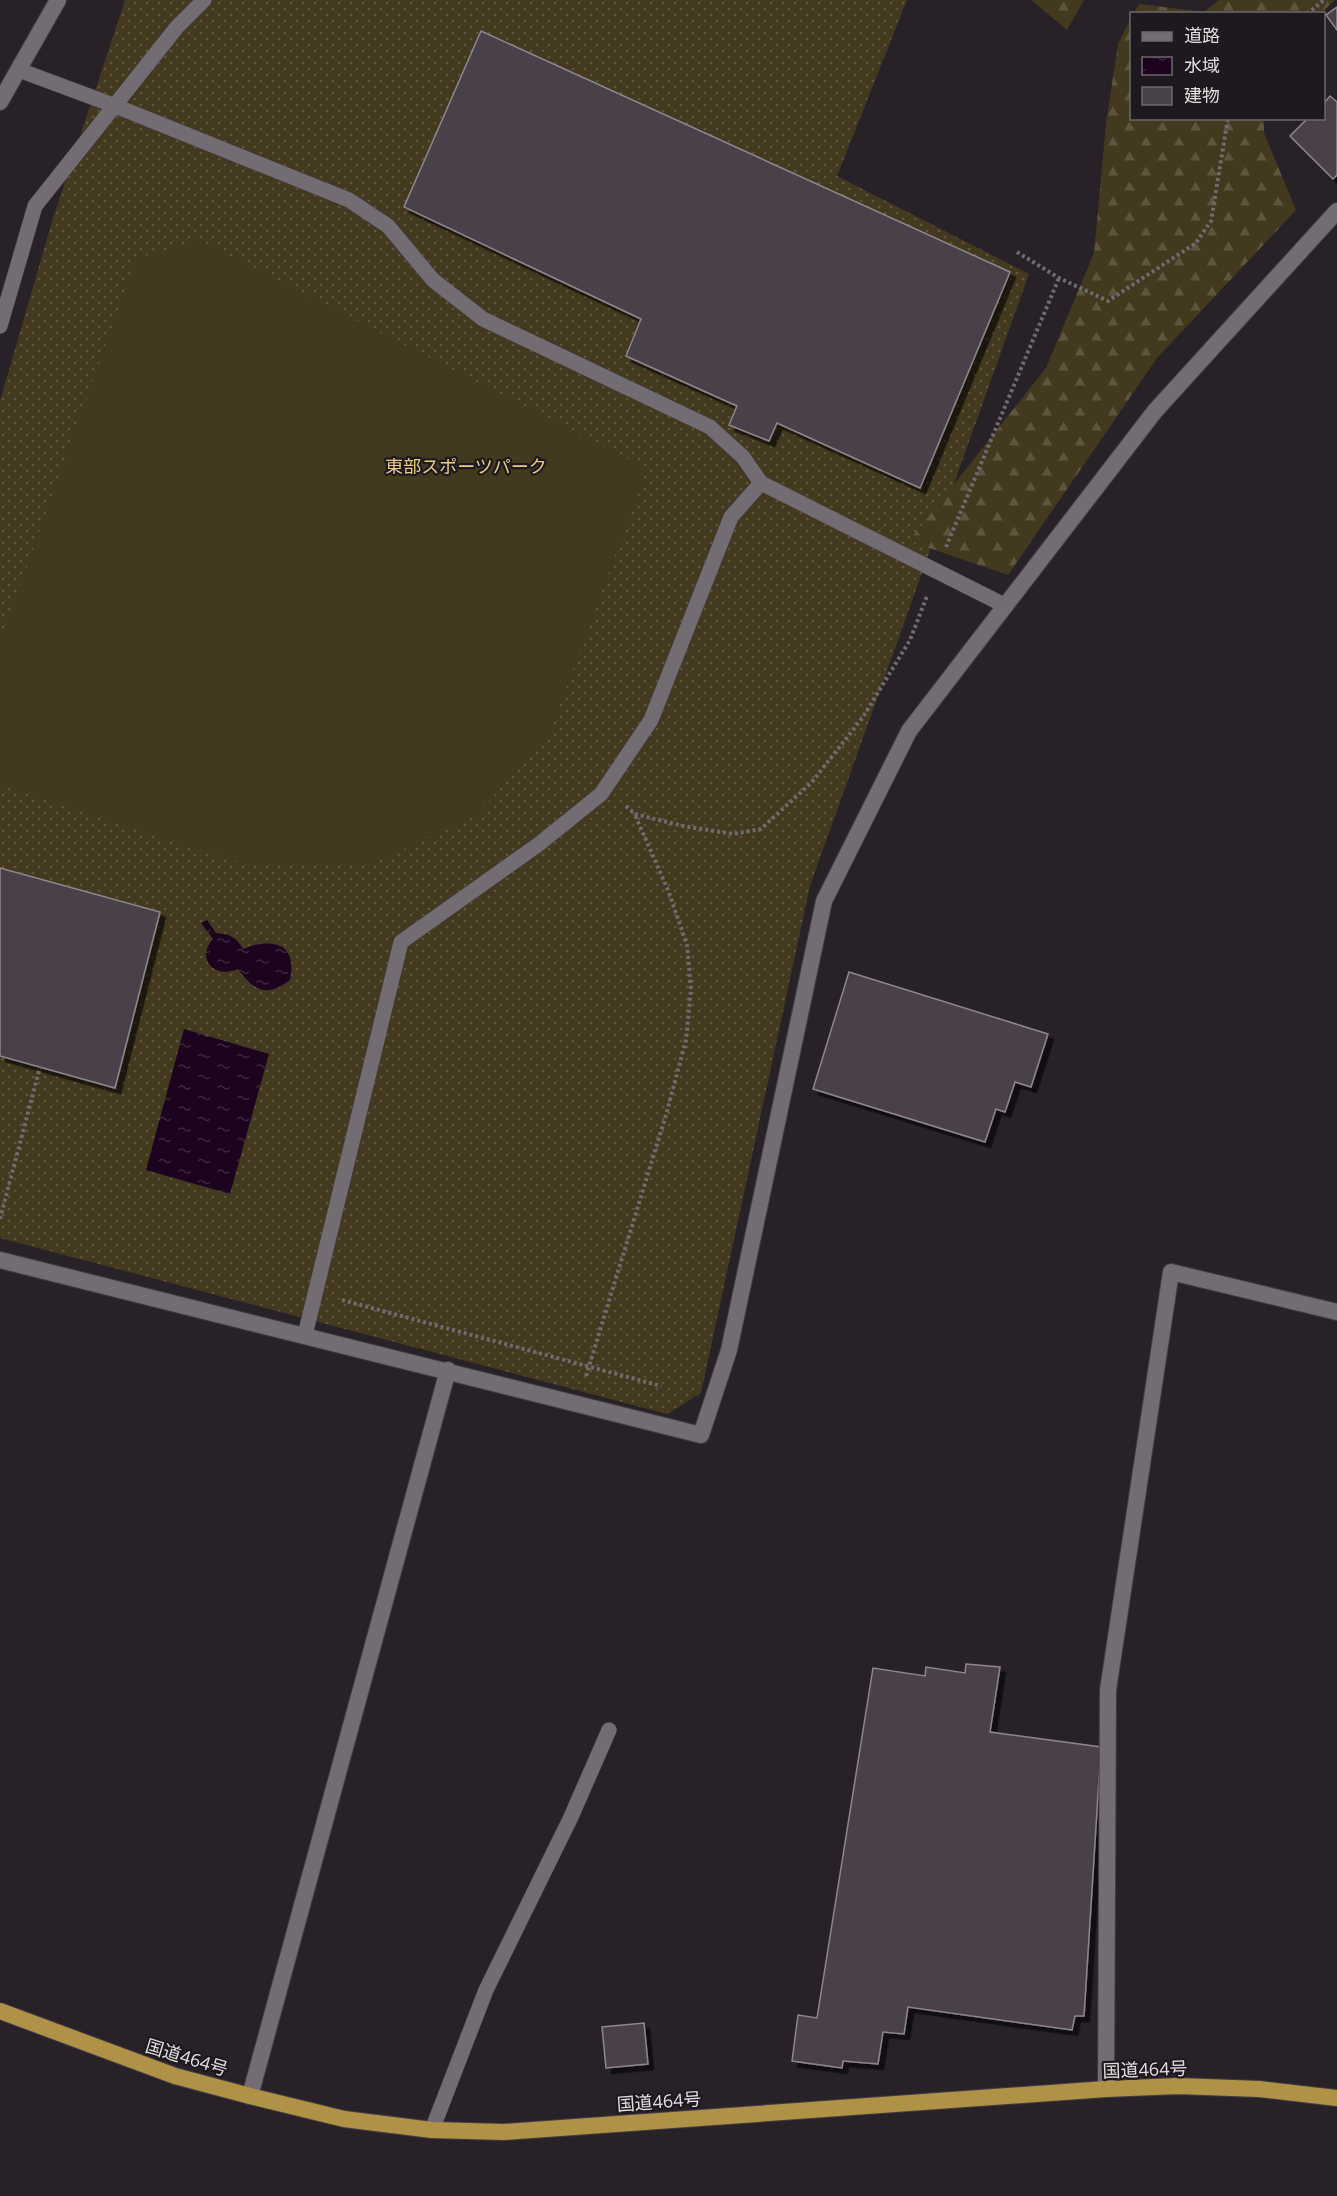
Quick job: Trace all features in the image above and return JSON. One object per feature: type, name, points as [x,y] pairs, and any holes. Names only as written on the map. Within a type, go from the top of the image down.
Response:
[{"type":"highway","name":"国道464号","points":[[0,2011],[175,2076],[344,2118],[432,2130],[504,2132],[1106,2089],[1178,2086],[1259,2089],[1337,2098]]},
{"type":"street","points":[[0,102],[58,0]]},
{"type":"street","points":[[0,1260],[701,1434],[729,1350],[824,900],[909,731],[1155,411],[1337,211]]},
{"type":"street","points":[[1106,2089],[1108,1690],[1171,1272],[1337,1312]]},
{"type":"street","points":[[250,2096],[448,1370]]},
{"type":"lane","points":[[0,326],[35,206],[113,105],[177,27],[204,0]]},
{"type":"lane","points":[[19,70],[113,105],[349,200],[388,226],[433,280],[483,320],[710,427],[742,457],[761,483],[1006,606]]},
{"type":"lane","points":[[305,1335],[401,942],[539,844],[601,794],[651,720],[731,517],[761,483]]},
{"type":"lane","points":[[432,2130],[486,1990],[571,1816],[609,1730]]},
{"type":"path","points":[[1309,12],[1324,0]]},
{"type":"path","points":[[1017,252],[1059,278],[1108,301],[1196,243],[1211,221],[1228,120]]},
{"type":"path","points":[[635,814],[683,826],[733,834],[761,829],[812,782],[863,717],[910,640],[936,571],[1059,278]]},
{"type":"path","points":[[578,1403],[666,1115],[686,1040],[691,989],[687,945],[668,890],[635,814],[606,787]]},
{"type":"path","points":[[0,1219],[40,1067]]},
{"type":"path","points":[[315,1292],[661,1386]]},
{"type":"green space","name":"東部スポーツパーク","points":[[125,0],[907,0],[837,176],[1029,274],[810,886],[701,1393],[667,1414],[0,1238],[0,401],[53,218]]},
{"type":"green space","points":[[1031,0],[1084,0],[1067,30]]},
{"type":"green space","points":[[1219,0],[1335,0],[1322,12],[1204,12]]},
{"type":"green space","points":[[1139,4],[1204,12],[1135,12]]},
{"type":"green space","points":[[1130,20],[1130,120],[1264,120],[1264,133],[1296,210],[1157,358],[1008,575],[909,541],[1046,368],[1094,253],[1106,124],[1118,44]]},
{"type":"green space","points":[[199,240],[647,469],[550,731],[477,815],[372,864],[245,864],[0,785],[0,643],[136,259]]},
{"type":"water","points":[[207,920],[216,933],[232,937],[243,949],[264,944],[280,946],[290,958],[290,980],[274,989],[261,990],[250,983],[238,969],[222,971],[215,969],[207,960],[206,954],[213,939],[201,923]]},
{"type":"water","points":[[184,1029],[269,1054],[230,1194],[146,1170]]},
{"type":"building","points":[[1337,7],[1337,30],[1326,15]]},
{"type":"building","points":[[481,31],[1010,272],[920,488],[777,423],[769,441],[729,425],[737,406],[626,356],[641,319],[404,207]]},
{"type":"building","points":[[1330,96],[1337,102],[1337,175],[1333,179],[1290,136],[1306,120],[1325,120],[1325,102]]},
{"type":"building","points":[[0,868],[160,912],[115,1088],[0,1056]]},
{"type":"building","points":[[849,972],[1048,1034],[1031,1087],[1015,1082],[1005,1112],[996,1109],[985,1142],[813,1089]]},
{"type":"building","points":[[966,1664],[1000,1667],[990,1732],[1101,1747],[1084,2016],[1075,2016],[1072,2030],[908,2007],[904,2034],[883,2032],[878,2064],[843,2061],[842,2068],[792,2061],[798,2015],[817,2018],[873,1668],[925,1676],[926,1667],[965,1673]]},
{"type":"building","points":[[644,2023],[648,2064],[606,2068],[602,2027]]}]
